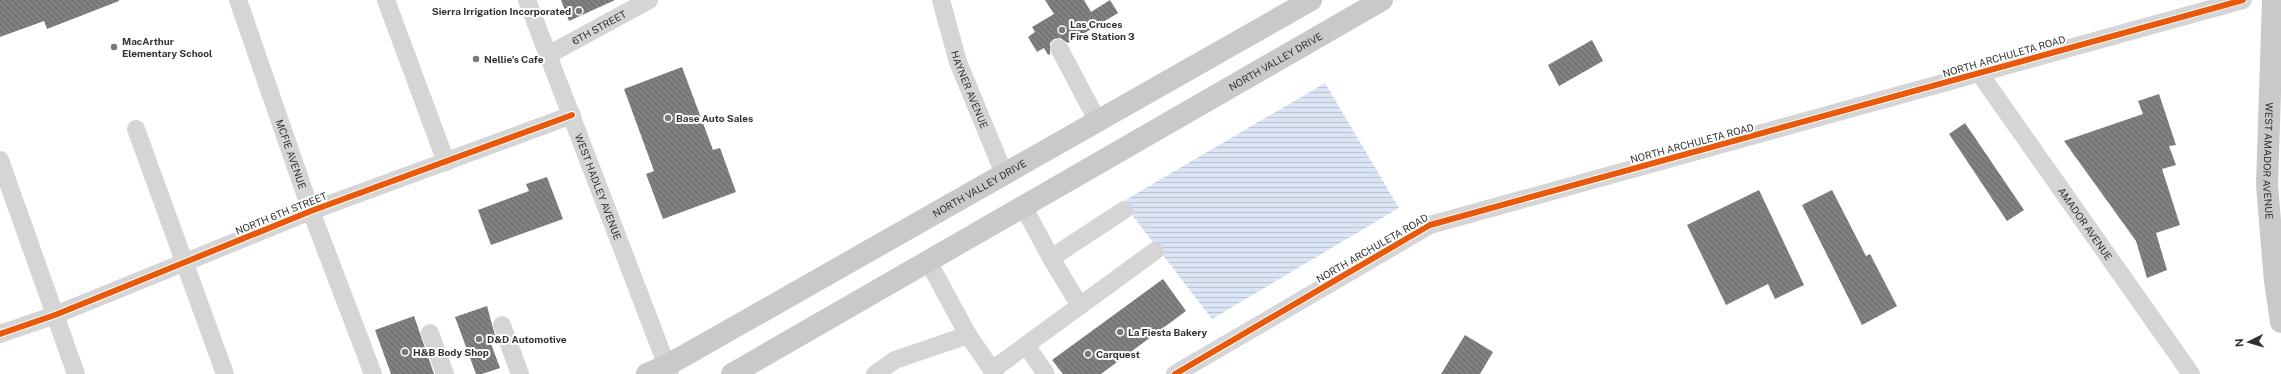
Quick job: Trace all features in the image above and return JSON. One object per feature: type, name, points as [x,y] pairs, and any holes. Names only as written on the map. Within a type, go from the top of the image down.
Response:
[{"type":"main road","name":"NORTH VALLEY DRIVE","points":[[646,374],[668,370],[1312,0]]},
{"type":"main road","name":"NORTH VALLEY DRIVE","points":[[732,374],[1382,0]]},
{"type":"main road","name":"WEST AMADOR AVENUE","points":[[2273,0],[2267,185],[2275,281],[2281,322]]},
{"type":"street","name":"MCFIE AVENUE","points":[[238,0],[311,211],[373,374]]},
{"type":"street","points":[[386,0],[446,162]]},
{"type":"street","name":"WEST HADLEY AVENUE","points":[[527,0],[668,370]]},
{"type":"street","name":"6TH STREET","points":[[548,55],[649,0]]},
{"type":"street","name":"HAYNER AVENUE","points":[[941,0],[958,62],[1005,176]]},
{"type":"street","name":"NORTH ARCHULETA ROAD","points":[[1176,374],[1430,224],[1980,74],[2243,0]]},
{"type":"street","points":[[1060,48],[1098,122]]},
{"type":"street","name":"AMADOR AVENUE","points":[[1980,74],[2191,374]]},
{"type":"street","name":"NORTH 6TH STREET","points":[[0,334],[55,315],[311,211],[572,115]]},
{"type":"street","points":[[136,129],[225,374]]},
{"type":"street","points":[[0,160],[76,374]]},
{"type":"street","points":[[1023,206],[1051,258],[1080,306]]},
{"type":"street","points":[[1051,258],[1124,210]]},
{"type":"street","points":[[928,260],[968,335],[994,372],[1026,346],[1155,251]]},
{"type":"street","points":[[502,325],[520,374]]},
{"type":"street","points":[[430,333],[445,374]]},
{"type":"street","points":[[875,374],[895,360],[968,335]]},
{"type":"street","points":[[1026,346],[1046,374]]},
{"type":"water","points":[[1325,83],[1399,208],[1212,319],[1122,202]]},
{"type":"building","points":[[0,0],[119,1],[47,29],[44,21],[0,37]]},
{"type":"building","name":"Sierra Irrigation Incorporated","points":[[561,0],[615,0],[569,21]]},
{"type":"building","name":"Las Cruces Fire Station 3","points":[[1045,0],[1084,0],[1091,12],[1110,0],[1118,13],[1068,43],[1060,38],[1054,39],[1050,43],[1050,54],[1048,55],[1044,48],[1037,52],[1028,37],[1035,32],[1032,27],[1054,14]]},
{"type":"building","points":[[1592,40],[1603,61],[1559,86],[1548,65]]},
{"type":"building","name":"Base Auto Sales","points":[[682,67],[713,150],[720,148],[736,192],[663,219],[646,174],[654,171],[624,89]]},
{"type":"building","points":[[2159,94],[2176,145],[2169,146],[2176,165],[2162,169],[2180,225],[2156,233],[2167,270],[2147,278],[2136,241],[2064,141],[2143,114],[2138,101]]},
{"type":"building","points":[[1965,123],[2024,210],[2007,221],[1949,134]]},
{"type":"building","points":[[547,177],[563,219],[491,245],[478,210],[529,191],[526,184]]},
{"type":"building","points":[[1759,190],[1804,285],[1775,299],[1768,284],[1726,305],[1687,225]]},
{"type":"building","points":[[1832,190],[1866,256],[1870,254],[1897,306],[1862,325],[1802,205]]},
{"type":"building","points":[[1163,279],[1186,311],[1101,374],[1063,374],[1052,360]]},
{"type":"building","name":"D&D Automotive","points":[[487,306],[496,339],[490,341],[500,368],[482,374],[476,374],[455,317]]},
{"type":"building","name":"H&B Body Shop","points":[[414,316],[434,374],[391,374],[375,330]]},
{"type":"building","points":[[1465,335],[1493,352],[1480,374],[1441,374]]},
{"type":"cycle path","points":[[1175,374],[1430,225],[2243,0]]},
{"type":"cycle path","points":[[0,334],[55,315],[311,211],[572,115]]},
{"type":"place","name":"Sierra Irrigation Incorporated","points":[[579,11]]},
{"type":"place","name":"Las Cruces Fire Station 3","points":[[1062,30]]},
{"type":"place","name":"MacArthur Elementary School","points":[[114,47]]},
{"type":"place","name":"Nellie's Cafe","points":[[476,59]]},
{"type":"place","name":"Base Auto Sales","points":[[668,118]]},
{"type":"place","name":"La Fiesta Bakery","points":[[1120,332]]},
{"type":"place","name":"D&D Automotive","points":[[479,339]]},
{"type":"place","name":"H&B Body Shop","points":[[405,352]]},
{"type":"place","name":"Carquest","points":[[1088,354]]}]
